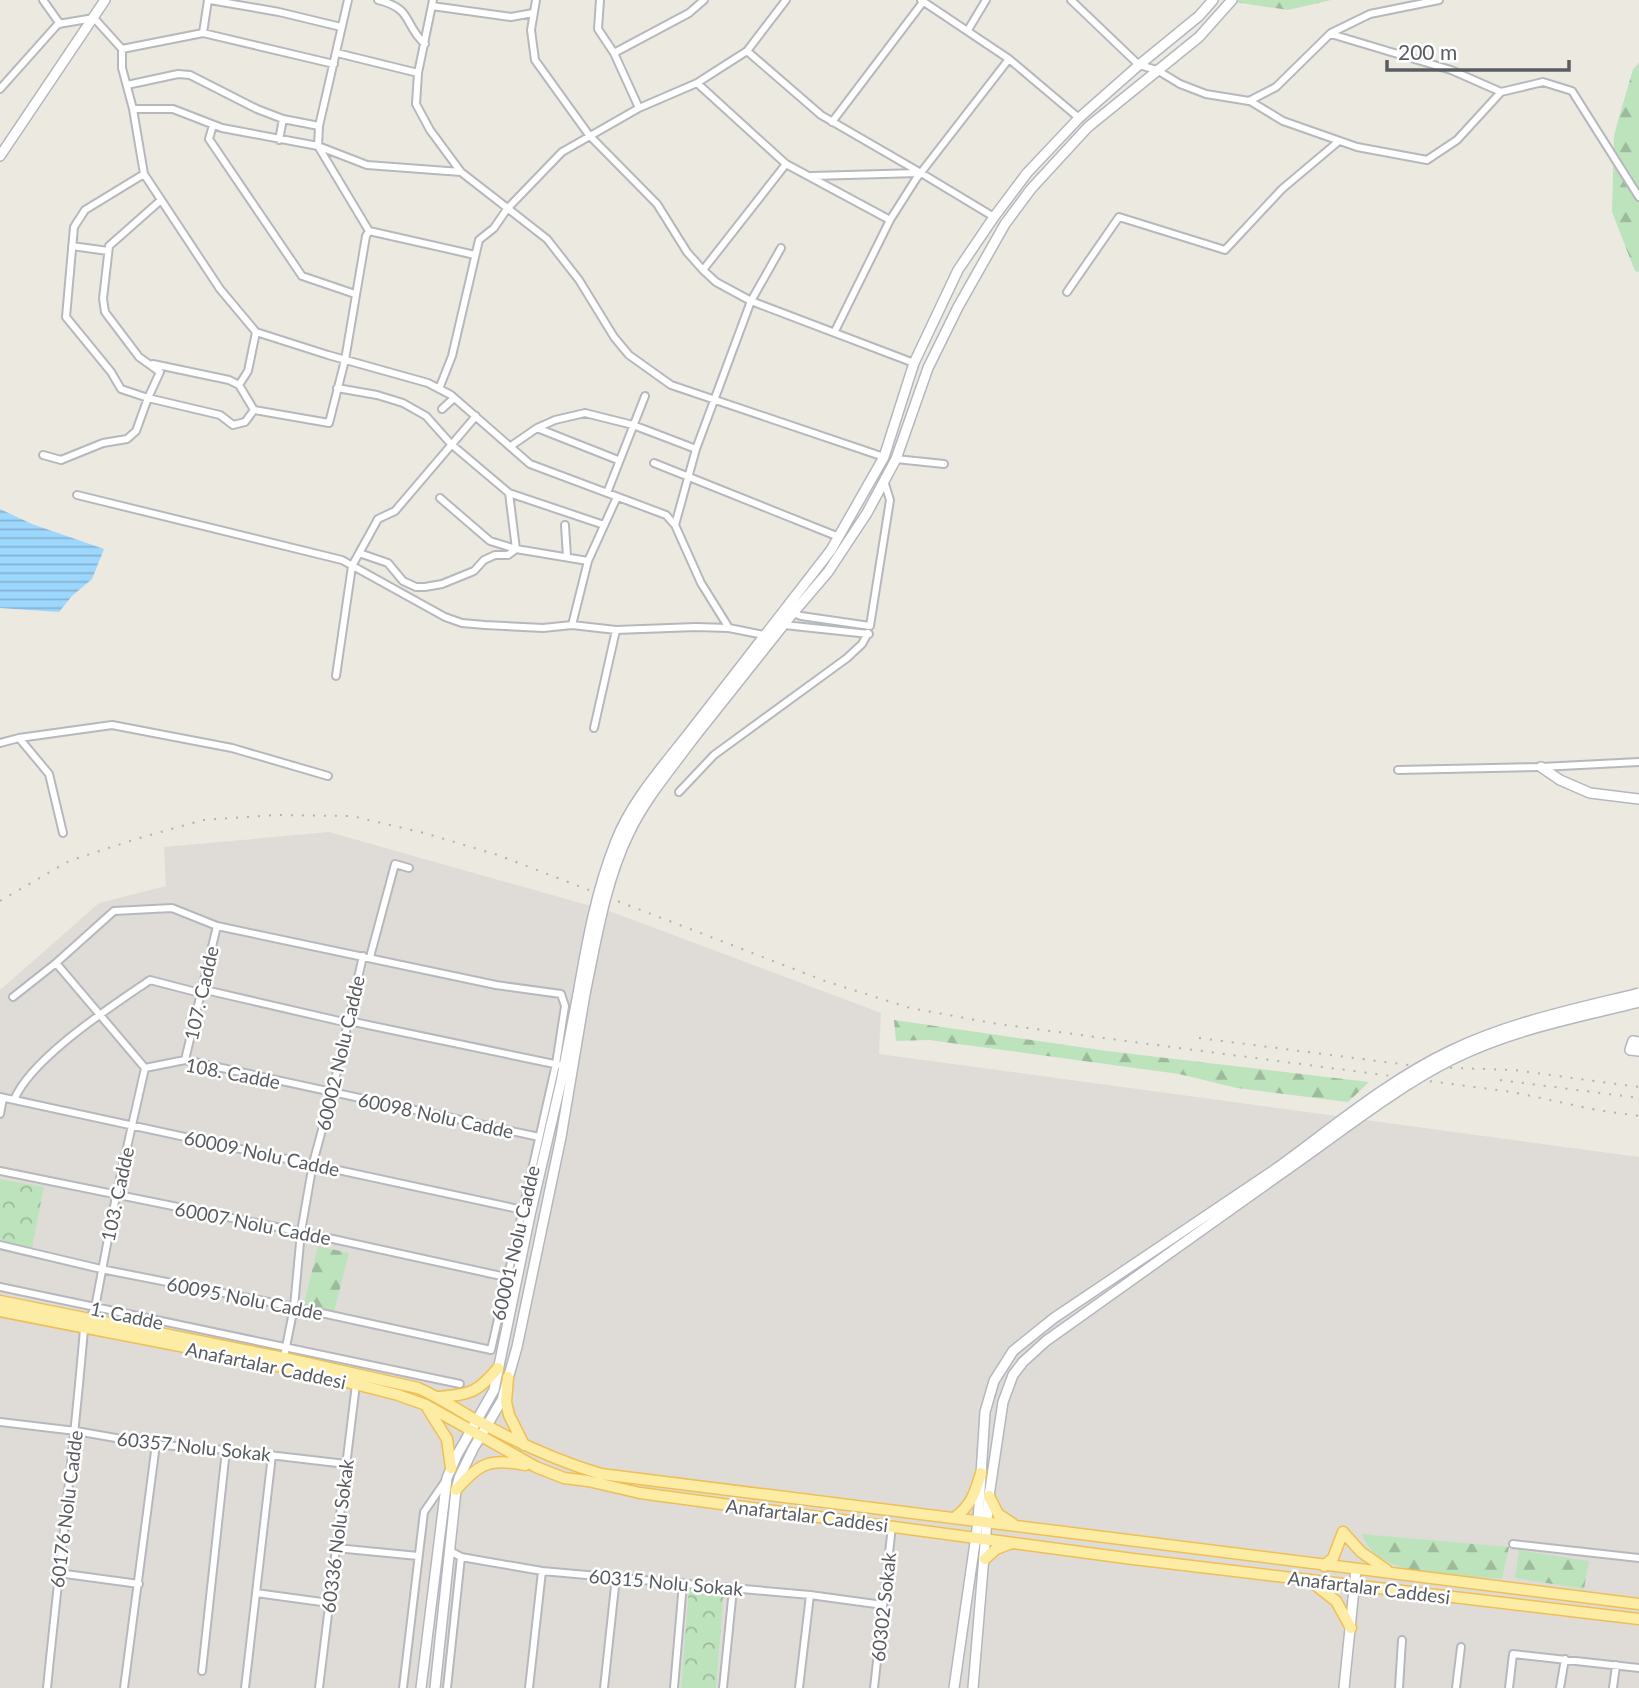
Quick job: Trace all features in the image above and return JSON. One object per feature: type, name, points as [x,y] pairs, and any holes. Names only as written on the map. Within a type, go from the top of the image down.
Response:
[{"type":"main road","name":"Anafartalar Caddesi","points":[[0,1301],[132,1336],[398,1395],[426,1405],[536,1467],[564,1478],[640,1493],[1308,1580],[1639,1619]]},
{"type":"main road","name":"Anafartalar Caddesi","points":[[2,1312],[285,1353],[418,1388],[524,1445],[566,1464],[601,1474],[1639,1604]]},
{"type":"main road","points":[[438,1397],[470,1394],[498,1368]]},
{"type":"main road","points":[[508,1377],[506,1402],[509,1415],[524,1445]]},
{"type":"main road","points":[[426,1405],[447,1439],[449,1473]]},
{"type":"main road","points":[[456,1490],[475,1470],[485,1464],[503,1461],[536,1467]]},
{"type":"main road","points":[[954,1518],[967,1510],[973,1500],[981,1473]]},
{"type":"main road","points":[[989,1496],[1004,1520],[1020,1527]]},
{"type":"main road","points":[[1324,1566],[1333,1558],[1343,1532],[1361,1552],[1391,1573]]},
{"type":"main road","points":[[985,1559],[996,1549],[1015,1542]]},
{"type":"main road","points":[[1308,1580],[1336,1601],[1351,1628]]},
{"type":"street","points":[[44,0],[61,23]]},
{"type":"street","points":[[0,156],[105,0]]},
{"type":"street","points":[[203,33],[209,0],[279,12],[341,27]]},
{"type":"street","points":[[348,0],[319,126],[318,146],[369,231],[475,255]]},
{"type":"street","points":[[378,0],[394,4],[405,13],[419,39],[425,44]]},
{"type":"street","points":[[536,0],[532,44],[535,60],[589,135],[657,204],[687,252],[703,270],[716,282],[751,301],[914,363]]},
{"type":"street","points":[[600,0],[598,29],[614,53],[639,108]]},
{"type":"street","points":[[614,53],[689,13],[704,0]]},
{"type":"street","points":[[439,389],[452,356],[479,240],[494,228],[508,209],[562,152],[639,108],[697,83],[747,51],[786,0]]},
{"type":"street","points":[[968,30],[986,0]]},
{"type":"street","points":[[1071,0],[1139,65],[1157,69],[1180,84],[1206,94],[1249,101],[1283,121],[1357,147],[1427,160],[1457,141],[1501,92],[1543,82],[1572,90],[1639,197]]},
{"type":"street","points":[[402,1688],[424,1512],[449,1473],[494,1390],[560,1065],[615,868],[629,832],[691,736],[839,537],[884,457],[914,363],[958,270],[994,217],[1027,173],[1079,118],[1199,16],[1213,0]]},
{"type":"street","points":[[691,736],[828,572],[867,513],[896,459],[928,368],[958,307],[1005,224],[1031,189],[1088,127],[1199,37],[1232,0]]},
{"type":"street","points":[[1249,101],[1276,87],[1331,33],[1370,14],[1439,0]]},
{"type":"street","points":[[832,122],[922,1],[1009,59],[1079,118]]},
{"type":"street","points":[[533,13],[511,17],[433,3],[418,73],[416,104],[430,130],[461,172],[547,239],[579,280],[614,337],[629,355],[671,385],[884,457]]},
{"type":"street","points":[[0,89],[48,33],[61,23],[94,18]]},
{"type":"street","points":[[94,18],[122,49],[122,68],[133,109],[144,174],[220,289],[256,332],[428,383],[476,415],[530,464],[666,515],[675,525],[701,583],[729,628]]},
{"type":"street","points":[[122,49],[203,33],[334,64]]},
{"type":"street","points":[[1331,33],[1451,70],[1501,92]]},
{"type":"street","points":[[747,51],[808,106],[994,217]]},
{"type":"street","points":[[337,53],[418,73]]},
{"type":"street","points":[[835,331],[890,220],[921,173],[1009,59]]},
{"type":"street","points":[[127,85],[178,74],[190,75],[262,112],[319,126]]},
{"type":"street","points":[[697,83],[786,164],[890,220]]},
{"type":"street","points":[[133,109],[173,109],[213,125],[318,146],[367,165],[461,172]]},
{"type":"street","points":[[279,140],[283,119]]},
{"type":"street","points":[[213,125],[209,139],[302,276],[355,294]]},
{"type":"street","points":[[1067,292],[1119,217],[1225,250],[1282,189],[1339,141]]},
{"type":"street","points":[[703,270],[786,164]]},
{"type":"street","points":[[808,176],[921,173]]},
{"type":"street","points":[[144,174],[85,210],[74,227],[66,317],[111,372],[121,389],[220,415],[233,425],[245,422],[254,410]]},
{"type":"street","points":[[43,455],[61,460],[103,443],[127,439],[136,431],[160,372],[139,357],[105,312],[103,299],[108,251],[109,246],[127,228],[161,200]]},
{"type":"street","points":[[148,363],[229,380],[239,385],[254,410],[329,423],[345,360],[355,294],[369,231]]},
{"type":"street","points":[[72,246],[108,251]]},
{"type":"street","points":[[675,525],[696,449],[751,301],[780,248]]},
{"type":"street","points":[[239,385],[248,371],[256,332]]},
{"type":"street","points":[[337,388],[403,403],[426,416],[451,444],[509,494],[604,525]]},
{"type":"street","points":[[607,493],[645,396]]},
{"type":"street","points":[[442,409],[454,398]]},
{"type":"street","points":[[511,446],[537,428],[564,416],[585,413],[633,425],[696,449]]},
{"type":"street","points":[[336,676],[352,566],[378,519],[395,511],[476,415]]},
{"type":"street","points":[[537,428],[618,460]]},
{"type":"street","points":[[896,459],[944,464]]},
{"type":"street","points":[[654,463],[839,537]]},
{"type":"street","points":[[793,613],[870,626],[890,500],[884,481]]},
{"type":"street","points":[[509,494],[516,549]]},
{"type":"street","points":[[77,495],[342,560],[445,617],[462,623],[543,628],[572,625],[616,630],[729,628],[764,635]]},
{"type":"street","points":[[572,625],[588,561],[617,497]]},
{"type":"street","points":[[440,498],[490,541],[516,549],[588,561]]},
{"type":"street","points":[[565,525],[567,557]]},
{"type":"street","points":[[359,553],[388,563],[403,581],[416,587],[425,587],[442,584],[474,571],[484,560],[495,555],[508,555],[516,549]]},
{"type":"street","points":[[679,792],[714,755],[847,658],[869,634],[784,625]]},
{"type":"street","points":[[594,728],[616,630]]},
{"type":"street","points":[[0,743],[112,724],[232,748],[328,776]]},
{"type":"street","points":[[19,738],[49,774],[63,833]]},
{"type":"street","points":[[1398,769],[1541,767],[1639,762]]},
{"type":"street","points":[[1541,767],[1560,780],[1590,793],[1639,799]]},
{"type":"street","name":"60002 Nolu Cadde","points":[[285,1353],[294,1307],[300,1232],[313,1163],[348,1022],[395,864],[409,868]]},
{"type":"street","points":[[13,997],[114,911],[172,908],[217,926],[366,957]]},
{"type":"street","name":"107. Cadde","points":[[185,1060],[217,926]]},
{"type":"street","name":"60001 Nolu Cadde","points":[[366,957],[496,985],[561,995],[565,1006],[560,1065],[506,1277],[491,1350]]},
{"type":"street","points":[[56,963],[145,1068]]},
{"type":"street","points":[[14,1100],[33,1072],[100,1015],[150,980],[560,1065]]},
{"type":"street","points":[[982,1522],[989,1496],[1003,1402],[1013,1375],[1046,1341],[1395,1084],[1448,1052],[1486,1035],[1534,1019],[1639,993]]},
{"type":"street","points":[[435,1688],[456,1490],[473,1449],[482,1438],[502,1400],[517,1347],[551,1189],[581,994]]},
{"type":"street","points":[[954,1688],[981,1537],[985,1412],[994,1381],[1013,1351],[1054,1318],[1452,1059],[1536,1027],[1639,1002]]},
{"type":"street","points":[[1639,1042],[1633,1041],[1630,1050],[1639,1051]]},
{"type":"street","name":"108. Cadde","points":[[145,1068],[185,1060],[332,1093]]},
{"type":"street","name":"103. Cadde","points":[[86,1324],[95,1308],[116,1196],[145,1068]]},
{"type":"street","name":"60098 Nolu Cadde","points":[[332,1093],[540,1137]]},
{"type":"street","points":[[0,1114],[2,1098]]},
{"type":"street","name":"60009 Nolu Cadde","points":[[2,1098],[523,1210]]},
{"type":"street","name":"60007 Nolu Cadde","points":[[0,1171],[506,1277]]},
{"type":"street","name":"60095 Nolu Cadde","points":[[0,1245],[101,1269],[491,1350]]},
{"type":"street","name":"1. Cadde","points":[[0,1287],[285,1353],[460,1384]]},
{"type":"street","name":"60176 Nolu Cadde","points":[[47,1688],[86,1324]]},
{"type":"street","name":"60336 Nolu Sokak","points":[[319,1688],[356,1384]]},
{"type":"street","name":"60357 Nolu Sokak","points":[[0,1422],[156,1444],[346,1464]]},
{"type":"street","points":[[124,1688],[156,1444]]},
{"type":"street","points":[[202,1671],[226,1450]]},
{"type":"street","points":[[245,1688],[272,1455]]},
{"type":"street","points":[[421,1688],[449,1473]]},
{"type":"street","name":"60302 Sokak","points":[[874,1688],[892,1526]]},
{"type":"street","points":[[973,1688],[985,1559],[981,1537]]},
{"type":"street","points":[[1513,1544],[1639,1558]]},
{"type":"street","points":[[336,1548],[418,1556]]},
{"type":"street","name":"60315 Nolu Sokak","points":[[450,1551],[461,1557],[542,1571],[810,1595],[883,1605]]},
{"type":"street","points":[[447,1688],[461,1557]]},
{"type":"street","points":[[1344,1688],[1356,1569]]},
{"type":"street","points":[[529,1688],[542,1571]]},
{"type":"street","points":[[58,1573],[139,1584]]},
{"type":"street","points":[[604,1688],[616,1577]]},
{"type":"street","points":[[674,1688],[684,1583]]},
{"type":"street","points":[[723,1688],[733,1589]]},
{"type":"street","points":[[256,1592],[329,1603]]},
{"type":"street","points":[[799,1688],[810,1595]]},
{"type":"street","points":[[1399,1688],[1402,1640]]},
{"type":"street","points":[[1456,1688],[1461,1647]]},
{"type":"street","points":[[1508,1688],[1513,1654],[1639,1668]]},
{"type":"street","points":[[1560,1688],[1564,1658]]},
{"type":"street","points":[[1613,1688],[1616,1665]]},
{"type":"shaded area","points":[[329,832],[612,912],[881,1013],[879,1054],[1639,1157],[1639,1688],[0,1688],[0,990],[99,903],[166,886],[164,847]]},
{"type":"green space","points":[[1331,0],[1288,10],[1234,2]]},
{"type":"green space","points":[[1639,63],[1639,272],[1635,271],[1612,212],[1614,135],[1633,69]]},
{"type":"green space","points":[[894,1020],[1107,1051],[1369,1082],[1348,1102],[1237,1088],[1179,1074],[929,1040],[896,1041]]},
{"type":"green space","points":[[0,1179],[44,1187],[32,1248],[0,1242]]},
{"type":"green space","points":[[318,1246],[349,1253],[334,1312],[304,1304]]},
{"type":"green space","points":[[1361,1534],[1509,1547],[1502,1579],[1452,1576],[1417,1571],[1386,1561],[1373,1552]]},
{"type":"green space","points":[[1519,1550],[1589,1561],[1584,1589],[1515,1578]]},
{"type":"green space","points":[[689,1587],[724,1590],[716,1688],[681,1688]]},
{"type":"water","points":[[0,509],[32,524],[104,549],[92,579],[72,596],[59,612],[0,608]]},
{"type":"railway","points":[[0,901],[69,861],[203,820],[275,815],[352,816],[424,833],[498,855],[825,981],[910,1008],[998,1024],[1512,1092],[1639,1116]]},
{"type":"railway","points":[[1199,1038],[1424,1067],[1514,1070],[1639,1087]]},
{"type":"railway","points":[[1500,1080],[1639,1098]]}]
